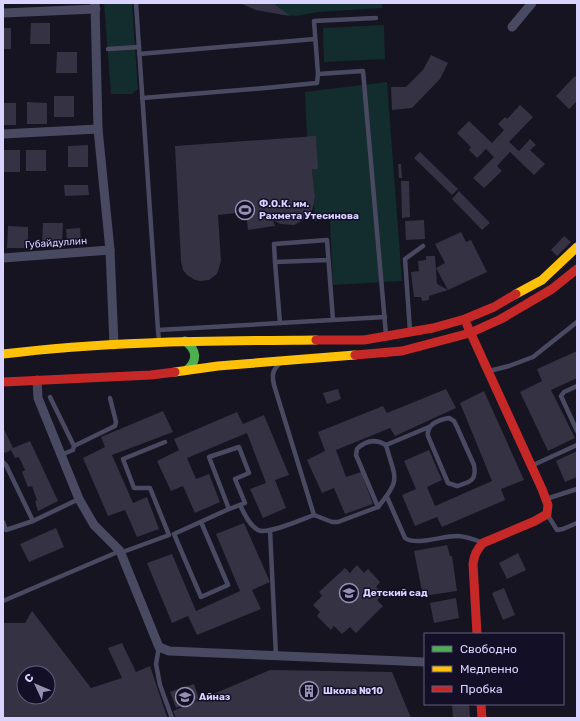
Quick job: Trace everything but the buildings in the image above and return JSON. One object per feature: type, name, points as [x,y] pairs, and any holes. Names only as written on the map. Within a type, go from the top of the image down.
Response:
[{"type":"street","points":[[512,27],[532,3]]},
{"type":"street","points":[[3,13],[95,6],[98,129],[110,250],[114,345]]},
{"type":"street","points":[[3,134],[98,129]]},
{"type":"street","points":[[3,354],[35,350],[185,341],[364,340],[433,328],[465,319],[494,307],[542,280],[577,247]]},
{"type":"street","name":"Губайдуллин","points":[[3,258],[110,250]]},
{"type":"street","points":[[3,382],[150,375],[281,361],[402,351],[470,333],[501,320],[552,289],[577,269]]},
{"type":"street","points":[[465,319],[548,505],[547,514],[536,521],[483,543],[477,550],[473,564],[477,633]]},
{"type":"street","points":[[185,341],[192,346],[196,354],[195,361],[187,370]]},
{"type":"street","points":[[37,380],[38,398],[79,499],[94,525],[120,552],[159,647],[169,651],[424,662]]},
{"type":"street","points":[[481,705],[482,718]]},
{"type":"lane","points":[[136,3],[159,343]]},
{"type":"lane","points":[[142,98],[317,83],[318,74],[314,22],[376,18]]},
{"type":"lane","points":[[139,54],[315,39]]},
{"type":"lane","points":[[108,49],[139,47]]},
{"type":"lane","points":[[318,74],[363,71],[386,336]]},
{"type":"lane","points":[[280,323],[274,244],[327,240],[333,320]]},
{"type":"lane","points":[[410,332],[405,259],[423,246]]},
{"type":"lane","points":[[276,262],[328,260]]},
{"type":"lane","points":[[158,330],[384,317]]},
{"type":"lane","points":[[487,371],[509,366],[534,357],[577,322]]},
{"type":"lane","points":[[281,361],[274,369],[272,376],[314,515]]},
{"type":"lane","points":[[577,386],[564,392],[562,396],[577,431]]},
{"type":"lane","points":[[50,397],[74,446]]},
{"type":"lane","points":[[61,455],[72,450],[74,446],[112,429],[115,426],[116,422],[110,398]]},
{"type":"lane","points":[[386,446],[429,428],[430,425],[449,418],[454,421],[474,465],[475,476],[472,481],[457,486],[448,483],[428,436],[427,430],[429,428]]},
{"type":"lane","points":[[240,505],[254,527],[260,531],[270,530],[314,515],[332,522],[338,522],[378,507],[391,492],[395,479],[395,472],[386,446],[379,441],[369,441],[357,449],[356,455],[378,507]]},
{"type":"lane","points":[[165,442],[123,459],[134,488],[150,488],[201,597],[228,585],[201,522]]},
{"type":"lane","points":[[531,466],[577,444]]},
{"type":"lane","points":[[3,601],[120,552],[201,522],[245,502],[235,479],[249,473],[239,447],[209,457],[229,509]]},
{"type":"lane","points":[[3,462],[6,465],[33,521]]},
{"type":"lane","points":[[545,499],[577,489]]},
{"type":"lane","points":[[387,497],[405,538],[409,541],[416,542],[458,536],[483,543]]},
{"type":"lane","points":[[3,522],[6,530],[33,521],[79,499]]},
{"type":"lane","points":[[547,514],[557,530],[563,529],[577,522]]},
{"type":"lane","points":[[270,530],[276,656]]},
{"type":"lane","points":[[159,647],[156,664],[160,685],[172,718]]},
{"type":"green space","points":[[104,3],[132,3],[138,89],[132,94],[111,94]]},
{"type":"green space","points":[[240,3],[382,3],[382,8],[318,12],[296,16],[256,10]]},
{"type":"green space","points":[[384,25],[385,59],[324,62],[323,28]]},
{"type":"green space","points":[[387,82],[402,281],[333,285],[330,219],[315,221],[315,197],[312,169],[318,169],[307,137],[305,92]]},
{"type":"traffic: fast","points":[[185,341],[192,348],[195,355],[193,363],[187,370]]},
{"type":"traffic: slow","points":[[516,294],[542,280],[577,247]]},
{"type":"traffic: slow","points":[[3,354],[81,346],[120,344],[198,341],[316,340]]},
{"type":"traffic: slow","points":[[175,372],[218,366],[355,355]]},
{"type":"traffic: jam","points":[[355,355],[402,351],[470,333],[501,319],[552,289],[577,269]]},
{"type":"traffic: jam","points":[[316,340],[364,340],[433,328],[465,319],[494,307],[516,294]]},
{"type":"traffic: jam","points":[[467,325],[548,505],[547,514],[535,521],[483,543],[477,550],[473,564],[477,633]]},
{"type":"traffic: jam","points":[[3,382],[151,375],[175,372]]},
{"type":"traffic: jam","points":[[481,705],[482,718]]},
{"type":"place","name":"Ф.О.К. им. Рахмета Утесинова","points":[[245,210]]},
{"type":"place","name":"Детский сад","points":[[349,593]]},
{"type":"place","name":"Школа №10","points":[[309,691]]},
{"type":"place","name":"Айназ","points":[[185,697]]}]
